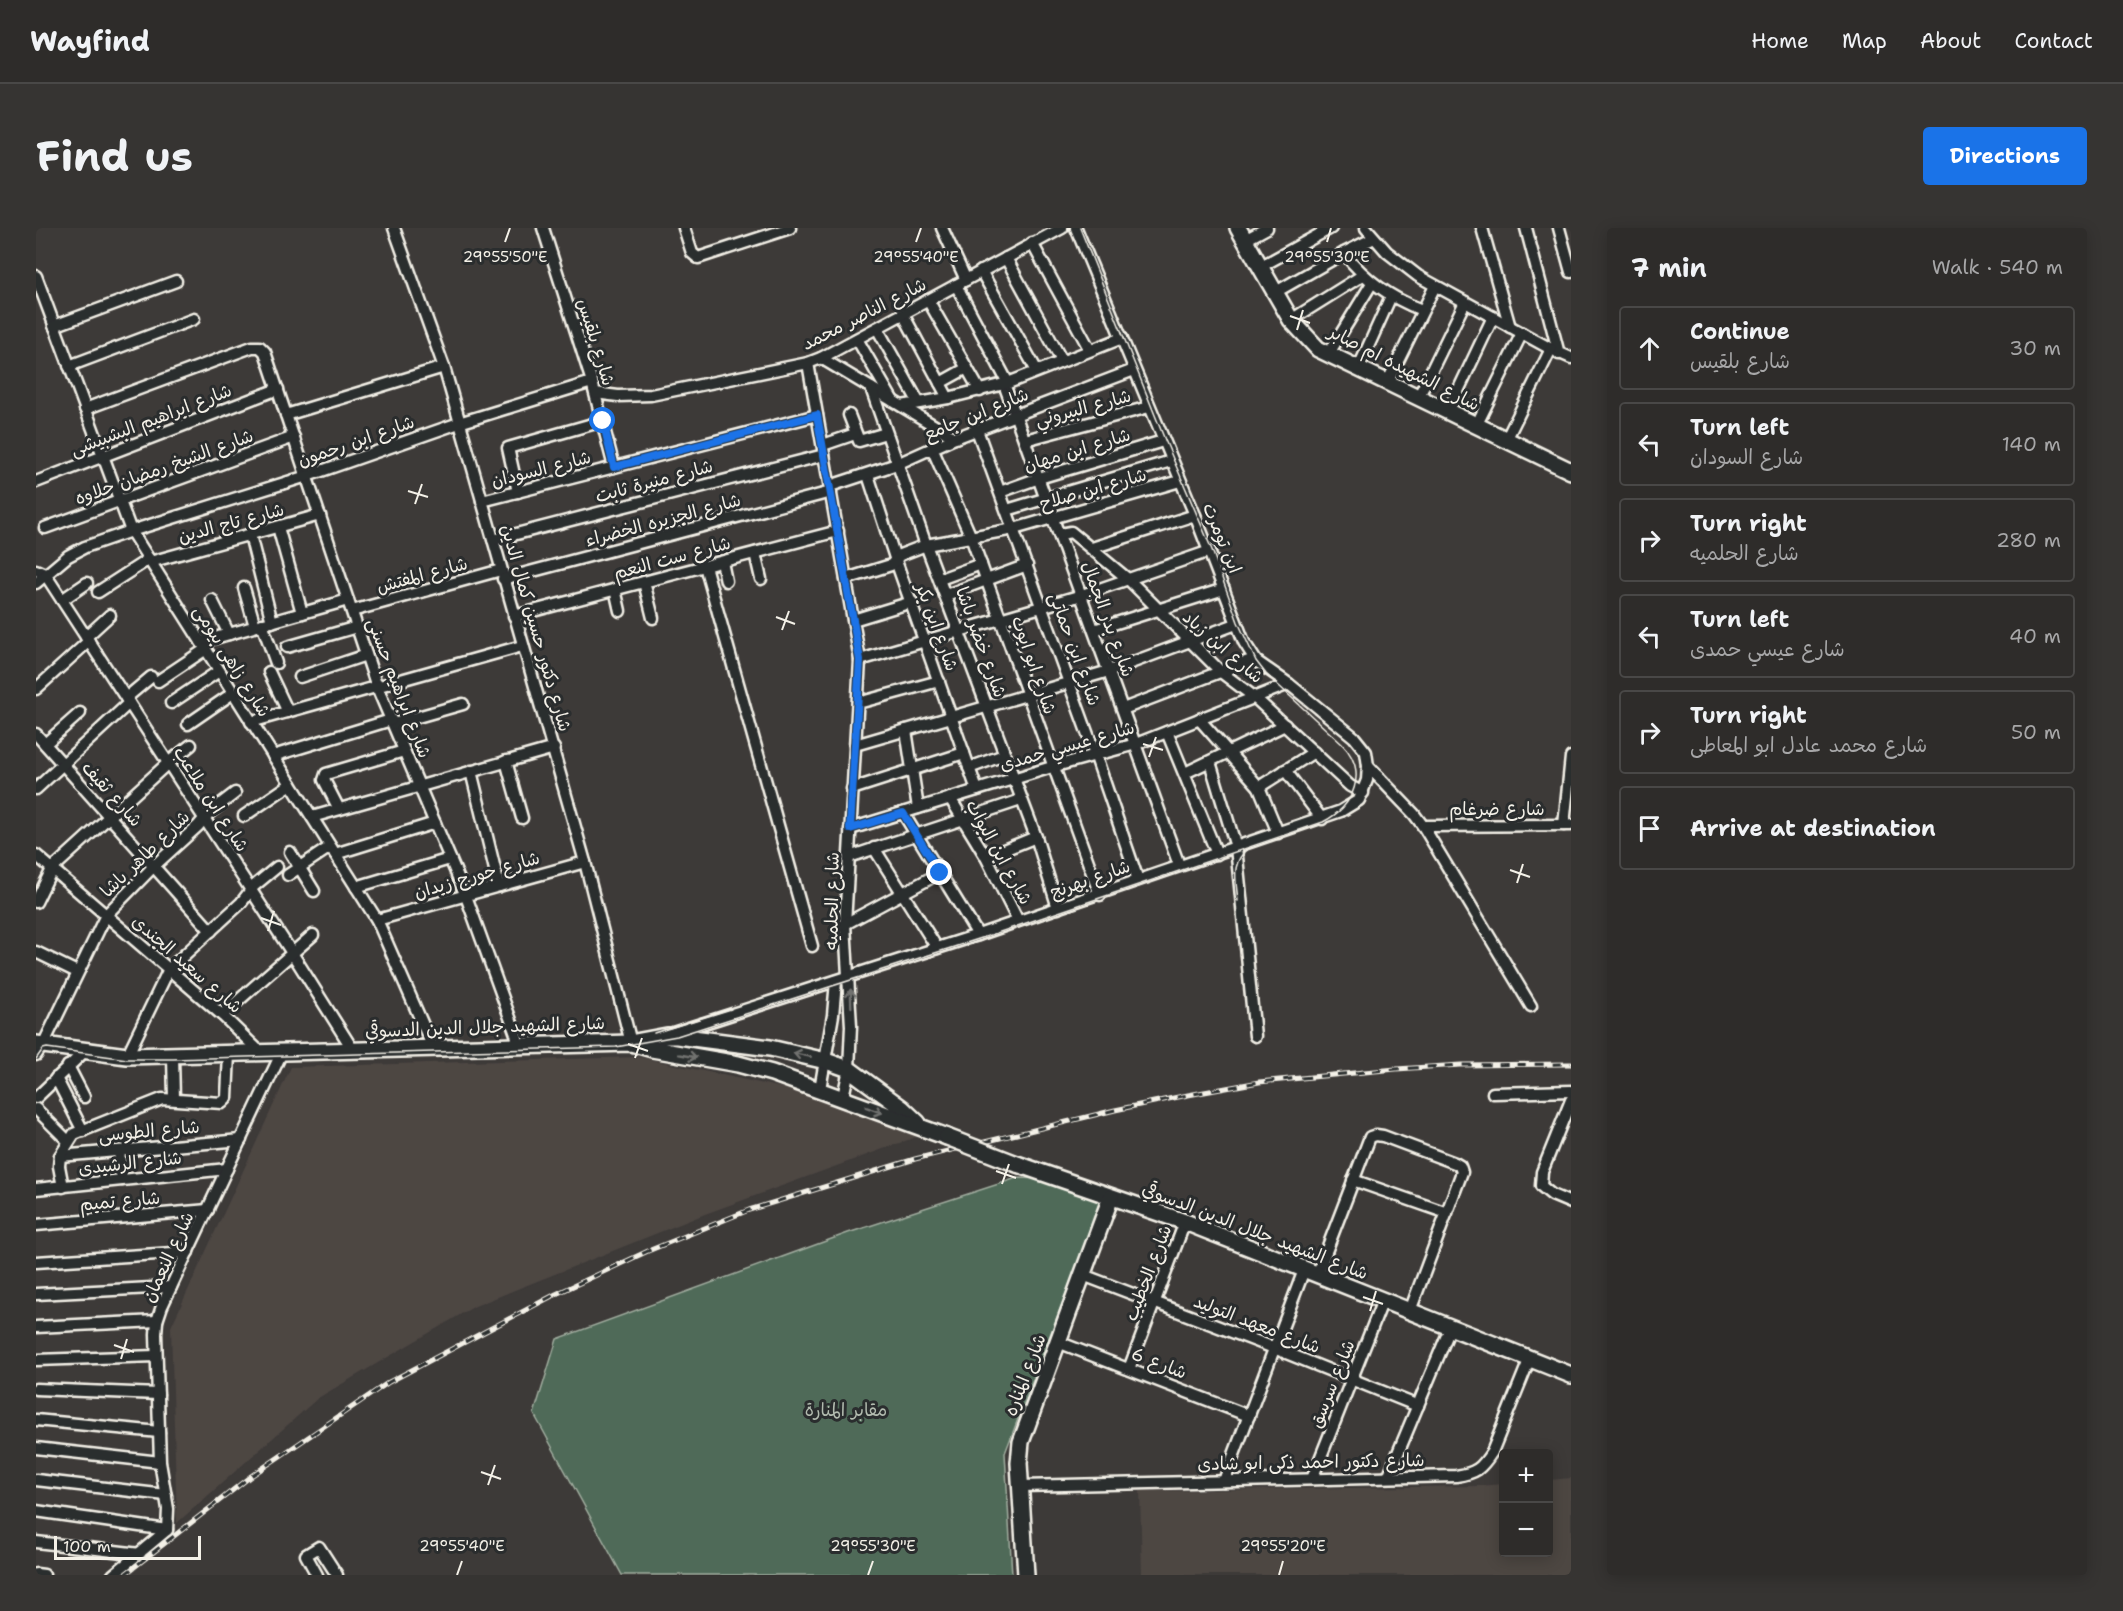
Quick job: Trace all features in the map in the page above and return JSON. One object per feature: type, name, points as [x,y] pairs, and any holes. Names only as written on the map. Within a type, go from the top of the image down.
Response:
[{"type":"main road","name":"شارع الشهيده ام صابر","points":[[1242,234],[1291,320],[1307,339],[1328,355],[1571,471]]},
{"type":"main road","name":"شارع الشهيد جلال الدين الدسوقي","points":[[38,1048],[127,1056],[173,1056],[631,1043],[667,1036],[770,1048],[826,1061],[849,1070],[902,1108],[923,1127]]},
{"type":"main road","name":"شارع الشهيد جلال الدين الدسوقي","points":[[631,1043],[652,1049],[738,1064],[843,1097],[1017,1164],[1185,1222],[1571,1375]]},
{"type":"main road","name":"شارع المناره","points":[[1026,1575],[1020,1453],[1024,1431],[1111,1197]]},
{"type":"street","name":"شارع دكتور حسين كمال الدين","points":[[394,228],[444,367],[522,646],[554,748],[631,1043]]},
{"type":"street","name":"شارع بلقيس","points":[[543,228],[594,387],[614,467]]},
{"type":"street","points":[[686,228],[693,255],[698,258],[784,229]]},
{"type":"street","name":"شارع بدر الجمال","points":[[942,228],[961,282],[1006,383],[1015,415],[1179,865]]},
{"type":"street","name":"شارع الناصر محمد","points":[[594,387],[618,396],[651,395],[808,363],[857,339],[1062,228]]},
{"type":"street","name":"ابن تومرت","points":[[1076,228],[1210,551],[1236,624],[1254,659],[1289,684],[1354,737],[1366,752],[1368,766],[1423,826],[1532,1006]]},
{"type":"street","points":[[1242,234],[1267,228]]},
{"type":"street","points":[[1260,267],[1331,228]]},
{"type":"street","points":[[1366,228],[1402,265],[1435,286],[1555,352],[1571,358]]},
{"type":"street","points":[[1482,228],[1510,327]]},
{"type":"street","points":[[1506,440],[1555,352],[1526,228]]},
{"type":"street","points":[[1559,228],[1571,272]]},
{"type":"street","points":[[1274,293],[1374,238]]},
{"type":"street","points":[[1032,243],[1090,350]]},
{"type":"street","points":[[1344,253],[1372,283],[1391,296],[1422,310]]},
{"type":"street","points":[[1006,258],[1062,362]]},
{"type":"street","points":[[981,271],[1037,371]]},
{"type":"street","points":[[1291,320],[1363,274]]},
{"type":"street","name":"شارع زاهى بيومى","points":[[36,276],[130,531],[377,920],[433,1048]]},
{"type":"street","points":[[54,326],[176,281]]},
{"type":"street","points":[[1328,355],[1372,283]]},
{"type":"street","points":[[1387,383],[1435,286]]},
{"type":"street","points":[[1358,369],[1391,296]]},
{"type":"street","points":[[928,300],[980,391]]},
{"type":"street","points":[[1418,398],[1465,302]]},
{"type":"street","points":[[903,314],[948,398]]},
{"type":"street","points":[[1448,412],[1493,317]]},
{"type":"street","points":[[69,366],[194,319]]},
{"type":"street","points":[[877,328],[919,404]]},
{"type":"street","points":[[1476,426],[1522,333]]},
{"type":"street","points":[[898,404],[919,404],[980,391],[1122,338]]},
{"type":"street","points":[[857,339],[898,404]]},
{"type":"street","name":"شارع ابراهيم حسنى","points":[[85,409],[252,347],[260,347],[265,352],[377,687],[466,896],[517,1037],[517,1047]]},
{"type":"street","points":[[821,358],[955,438]]},
{"type":"street","name":"شارع الحلميه","points":[[808,363],[860,660],[845,924],[852,1026],[849,1070],[843,1097]]},
{"type":"street","points":[[286,415],[444,367]]},
{"type":"street","points":[[940,383],[967,368]]},
{"type":"street","name":"شارع ابن جامع","points":[[830,489],[897,464],[955,438],[1134,370]]},
{"type":"street","name":"شارع ابن رحمون","points":[[36,583],[41,572],[68,556],[85,547],[130,531],[307,476],[459,423],[594,387]]},
{"type":"street","name":"شارع خضر باشا","points":[[871,388],[926,545],[1036,837],[1058,908]]},
{"type":"street","name":"شارع ابراهيم البشبيشى","points":[[36,482],[278,389]]},
{"type":"street","name":"شارع البيروني","points":[[1025,440],[1149,407]]},
{"type":"street","name":"شارع السودان","points":[[482,501],[817,415]]},
{"type":"street","points":[[849,415],[855,434],[860,441],[886,433]]},
{"type":"street","points":[[518,492],[508,448],[603,421]]},
{"type":"street","name":"شارع ابن حماتى","points":[[977,430],[1095,754],[1138,880]]},
{"type":"street","name":"شارع منيرة ثابت","points":[[493,540],[824,450],[855,434]]},
{"type":"street","name":"شارع الشيخ رمضان حلاوه","points":[[45,528],[294,437]]},
{"type":"street","name":"شارع ابن مهان","points":[[1000,492],[1163,441]]},
{"type":"street","name":"شارع ابو ايوب","points":[[932,448],[971,537],[1100,895]]},
{"type":"street","points":[[1007,510],[1171,461]]},
{"type":"street","name":"شارع ابن بكر","points":[[868,474],[896,561],[977,790]]},
{"type":"street","name":"شارع ابن صلاح","points":[[846,579],[891,565],[900,555],[926,545],[1014,529],[1180,481]]},
{"type":"street","name":"شارع الجزيره الخضراء","points":[[502,574],[830,489]]},
{"type":"street","name":"شارع تاج الدين","points":[[98,592],[150,561],[320,515]]},
{"type":"street","points":[[1092,548],[1195,515]]},
{"type":"street","points":[[278,527],[302,613]]},
{"type":"street","name":"شارع ست النعم","points":[[514,616],[838,531]]},
{"type":"street","name":"شارع ابن زياد","points":[[1060,534],[1071,532],[1092,548],[1129,580],[1221,672],[1286,725],[1350,786],[1363,793]]},
{"type":"street","points":[[250,535],[263,624],[272,667],[288,712]]},
{"type":"street","points":[[860,660],[1082,595],[1210,551]]},
{"type":"street","points":[[755,553],[761,579]]},
{"type":"street","points":[[722,561],[726,581]]},
{"type":"street","points":[[940,579],[981,564]]},
{"type":"street","points":[[946,595],[1027,565]]},
{"type":"street","points":[[705,566],[812,946]]},
{"type":"street","name":"شارع ابن ملاعب","points":[[41,572],[62,600],[292,952],[353,1050]]},
{"type":"street","name":"شارع المفتش","points":[[36,789],[127,701],[154,679],[203,646],[229,634],[302,613],[350,606],[502,574]]},
{"type":"street","points":[[644,582],[653,618]]},
{"type":"street","points":[[62,600],[87,583]]},
{"type":"street","points":[[244,588],[263,624]]},
{"type":"street","points":[[615,589],[620,611]]},
{"type":"street","points":[[1094,630],[1224,589]]},
{"type":"street","points":[[212,600],[229,634]]},
{"type":"street","points":[[854,620],[912,602]]},
{"type":"street","points":[[36,688],[110,615]]},
{"type":"street","points":[[855,744],[1109,671],[1236,624]]},
{"type":"street","points":[[287,647],[357,627]]},
{"type":"street","points":[[251,722],[522,646]]},
{"type":"street","points":[[300,677],[366,655]]},
{"type":"street","points":[[1123,709],[1254,659]]},
{"type":"street","points":[[171,703],[219,671]]},
{"type":"street","points":[[858,703],[939,681]]},
{"type":"street","name":"شارع عيسي حمدى","points":[[850,829],[1013,778],[1136,744],[1289,684]]},
{"type":"street","points":[[188,724],[233,693]]},
{"type":"street","points":[[273,756],[463,704]]},
{"type":"street","points":[[45,744],[80,713]]},
{"type":"street","points":[[1199,719],[1259,787],[1278,833]]},
{"type":"street","points":[[1185,773],[1286,725]]},
{"type":"street","points":[[906,730],[918,808]]},
{"type":"street","points":[[1167,732],[1217,854]]},
{"type":"street","name":"شارع ثقيف","points":[[36,734],[211,930]]},
{"type":"street","points":[[36,902],[52,868],[191,745]]},
{"type":"street","points":[[312,817],[554,748]]},
{"type":"street","points":[[339,809],[324,780],[326,774],[404,750]]},
{"type":"street","points":[[1259,787],[1314,752]]},
{"type":"street","points":[[852,789],[964,753]]},
{"type":"street","points":[[969,768],[1004,755]]},
{"type":"street","points":[[506,761],[522,818]]},
{"type":"street","points":[[1210,762],[1236,847],[1255,1036]]},
{"type":"street","points":[[1568,825],[1571,763]]},
{"type":"street","points":[[1363,793],[1368,766]]},
{"type":"street","points":[[1285,770],[1322,819]]},
{"type":"street","points":[[471,771],[499,886]]},
{"type":"street","points":[[244,816],[291,784]]},
{"type":"street","name":"شارع طاهر باشا","points":[[38,1048],[106,915],[154,866],[235,793]]},
{"type":"street","name":"شارع بهرنج","points":[[667,1036],[752,1006],[1100,895],[1179,865],[1322,819],[1341,812],[1359,800],[1363,793]]},
{"type":"street","name":"شارع ابن البواب","points":[[950,798],[986,857],[1018,921]]},
{"type":"street","points":[[849,856],[1022,800]]},
{"type":"street","points":[[903,813],[978,935]]},
{"type":"street","points":[[288,875],[333,850],[435,823]]},
{"type":"street","name":"شارع ضرغام","points":[[1423,826],[1568,825]]},
{"type":"street","points":[[986,857],[1036,837]]},
{"type":"street","points":[[874,848],[937,948]]},
{"type":"street","points":[[290,852],[314,891]]},
{"type":"street","name":"شارع سعيد الجندى","points":[[36,855],[222,1015],[260,1052]]},
{"type":"street","points":[[356,887],[450,859]]},
{"type":"street","name":"شارع جورج زيدان","points":[[377,920],[585,862]]},
{"type":"street","points":[[127,1056],[169,969],[277,867]]},
{"type":"street","points":[[845,924],[940,873]]},
{"type":"street","points":[[222,1015],[313,935]]},
{"type":"street","points":[[36,952],[77,972]]},
{"type":"street","points":[[820,1089],[826,1061],[836,981]]},
{"type":"street","points":[[36,1098],[85,1051]]},
{"type":"street","name":"شارع النعمان","points":[[167,1530],[169,1518],[160,1462],[157,1321],[282,1052]]},
{"type":"street","points":[[63,1186],[59,1166],[60,1156],[74,1134],[162,1099],[222,1103],[227,1098],[229,1053]]},
{"type":"street","points":[[173,1056],[174,1099]]},
{"type":"street","points":[[68,1066],[84,1097]]},
{"type":"street","points":[[56,1078],[83,1131]]},
{"type":"street","points":[[1493,1093],[1571,1091]]},
{"type":"street","points":[[1571,1100],[1542,1172],[1541,1186],[1552,1195],[1571,1203]]},
{"type":"street","points":[[36,1109],[68,1141]]},
{"type":"street","points":[[1224,1481],[1274,1348],[1353,1180],[1370,1137],[1376,1135],[1460,1166],[1462,1172],[1410,1311]]},
{"type":"street","name":"شارع الطوسى","points":[[60,1156],[241,1140]]},
{"type":"street","points":[[119,1151],[122,1180]]},
{"type":"street","name":"شارع الرشيدى","points":[[36,1190],[227,1169]]},
{"type":"street","points":[[1353,1180],[1447,1213]]},
{"type":"street","name":"شارع تميم","points":[[36,1225],[208,1210]]},
{"type":"street","name":"شارع الخطيب","points":[[1129,1369],[1185,1222]]},
{"type":"street","points":[[36,1262],[188,1252]]},
{"type":"street","name":"شارع معهد التوليد","points":[[1083,1275],[1418,1406]]},
{"type":"street","points":[[36,1294],[171,1287]]},
{"type":"street","name":"شارع سرسق","points":[[1312,1479],[1383,1300]]},
{"type":"street","points":[[36,1327],[157,1321]]},
{"type":"street","points":[[1388,1477],[1451,1326]]},
{"type":"street","name":"شارع 6","points":[[1058,1342],[1249,1416]]},
{"type":"street","points":[[36,1360],[156,1356]]},
{"type":"street","name":"شارع دكتور احمد ذكى ابو شادى","points":[[1021,1486],[1471,1474],[1484,1465],[1492,1452],[1530,1358]]},
{"type":"street","points":[[36,1389],[158,1394]]},
{"type":"street","points":[[36,1420],[159,1432]]},
{"type":"street","points":[[36,1448],[160,1462]]},
{"type":"street","points":[[36,1480],[166,1495]]},
{"type":"street","points":[[36,1510],[167,1530]]},
{"type":"street","points":[[113,1575],[167,1530]]},
{"type":"street","points":[[36,1542],[140,1554]]},
{"type":"street","points":[[317,1575],[306,1555],[319,1547],[337,1575]]},
{"type":"street","points":[[36,1574],[44,1575]]},
{"type":"shaded area","points":[[639,1057],[815,1095],[927,1133],[705,1214],[475,1306],[318,1398],[177,1523],[171,1327],[291,1067]]},
{"type":"shaded area","points":[[1571,1478],[1571,1575],[1142,1575],[1140,1491],[1499,1484],[1499,1557],[1553,1557],[1553,1480]]},
{"type":"green space","name":"مقابر المنارة","points":[[1017,1178],[1049,1179],[1101,1202],[1005,1453],[1012,1575],[622,1575],[534,1414],[557,1339],[848,1233]]},
{"type":"tram line","points":[[36,1059],[43,1049],[47,1048],[127,1059],[173,1059],[616,1047],[677,1036],[991,935],[1323,822],[1334,815],[1350,798],[1356,777],[1355,766],[1342,744],[1266,674],[1256,661],[1238,622],[1212,550],[1080,228]]},
{"type":"tram line","points":[[1238,901],[1237,865],[1249,847]]},
{"type":"tram line","points":[[654,1033],[731,1009]]},
{"type":"railway","points":[[124,1575],[251,1476],[389,1382],[556,1294],[648,1251],[749,1210],[915,1159],[1115,1110],[1259,1082],[1461,1065],[1571,1064]]},
{"type":"route","points":[[603,421],[614,467],[817,415],[860,660],[850,829],[903,813],[940,873]]}]
